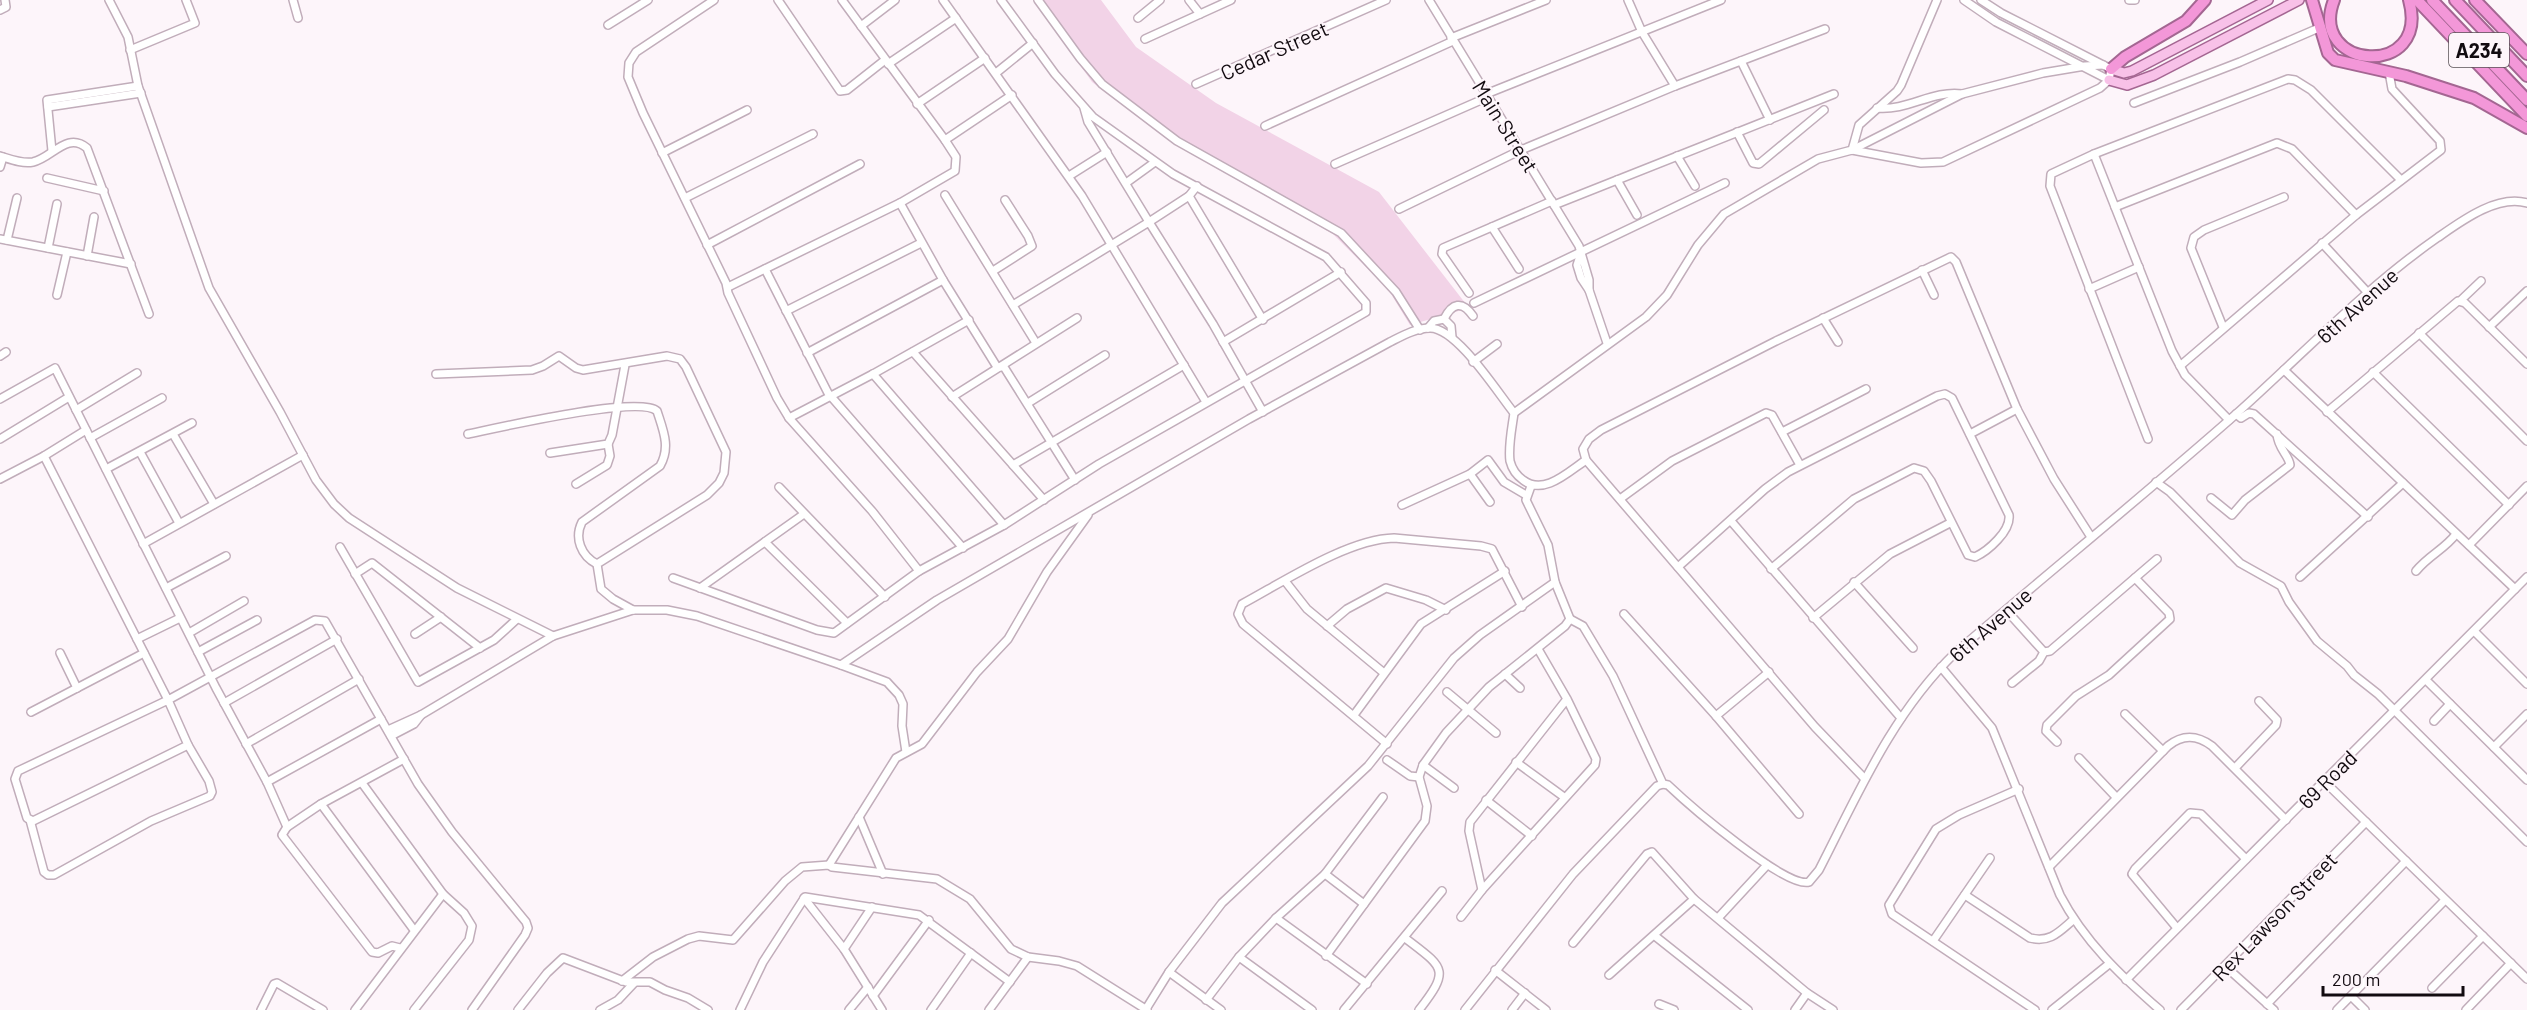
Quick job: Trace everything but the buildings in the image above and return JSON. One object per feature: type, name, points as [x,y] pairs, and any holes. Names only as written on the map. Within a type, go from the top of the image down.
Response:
[{"type":"highway","points":[[2108,72],[2125,57],[2186,21],[2205,0]]},
{"type":"highway","points":[[2312,0],[2328,53],[2335,60],[2389,72],[2474,98],[2527,128]]},
{"type":"highway","points":[[2334,0],[2331,23],[2334,34],[2345,49],[2367,57],[2389,54],[2405,40],[2412,20],[2409,0]]},
{"type":"highway","points":[[2417,0],[2527,116]]},
{"type":"highway","name":"A234","points":[[2432,0],[2527,100]]},
{"type":"highway","name":"A234","points":[[2455,0],[2527,76]]},
{"type":"highway","points":[[2475,0],[2527,54]]},
{"type":"main road","points":[[2108,72],[2132,71],[2268,0]]},
{"type":"main road","points":[[2108,72],[2127,85],[2154,75],[2300,0]]},
{"type":"street","points":[[0,10],[6,7],[5,0]]},
{"type":"street","points":[[109,0],[128,37],[139,90],[209,288],[316,480],[334,504],[349,518],[457,588],[554,636]]},
{"type":"street","points":[[130,50],[195,23],[186,0]]},
{"type":"street","points":[[293,0],[298,18]]},
{"type":"street","points":[[608,25],[648,0]]},
{"type":"street","points":[[714,0],[636,52],[629,63],[628,77],[662,153],[728,286],[728,293],[777,398],[789,418],[872,511],[919,571]]},
{"type":"street","points":[[778,0],[840,91],[847,90],[956,18]]},
{"type":"street","points":[[728,286],[900,203],[955,171],[956,157],[945,140],[917,105],[842,0]]},
{"type":"street","points":[[861,26],[895,0]]},
{"type":"street","points":[[944,0],[1069,176],[1206,402]]},
{"type":"street","points":[[673,578],[827,633],[834,633],[919,571],[1004,525],[1206,402],[1364,314],[1367,308],[1366,303],[1326,257],[1155,162],[1093,117],[1055,74],[1001,0]]},
{"type":"street","points":[[1038,0],[1102,84],[1177,141],[1341,233],[1400,298],[1420,330]]},
{"type":"street","points":[[1137,18],[1160,0]]},
{"type":"street","points":[[1189,0],[1200,14]]},
{"type":"street","points":[[1145,39],[1231,0]]},
{"type":"street","name":"Cedar Street","points":[[1196,84],[1386,0]]},
{"type":"street","name":"Main Street","points":[[1429,0],[1581,252],[1578,265],[1581,278],[1589,290],[1607,343]]},
{"type":"street","points":[[1265,126],[1452,39],[1546,0]]},
{"type":"street","points":[[1628,0],[1642,32],[1675,86]]},
{"type":"street","points":[[1335,164],[1487,96],[1721,0]]},
{"type":"street","points":[[1852,150],[1859,125],[1897,92],[1936,0]]},
{"type":"street","points":[[1964,0],[1996,22],[2085,66],[2108,72]]},
{"type":"street","points":[[1982,0],[2001,13],[2108,72]]},
{"type":"street","points":[[2129,0],[2135,0]]},
{"type":"street","points":[[2134,103],[2240,62],[2321,27]]},
{"type":"street","points":[[1399,209],[1521,150],[1675,86],[1825,29]]},
{"type":"street","points":[[996,73],[1033,42]]},
{"type":"street","points":[[917,105],[985,58]]},
{"type":"street","points":[[1741,61],[1770,120]]},
{"type":"street","points":[[1514,413],[1607,343],[1646,317],[1658,305],[1698,245],[1724,214],[1776,181],[1818,159],[1852,150],[1962,94],[2012,80],[2085,66],[2108,72]]},
{"type":"street","points":[[1852,150],[1921,163],[1943,162],[2100,88],[2108,72]]},
{"type":"street","points":[[2180,366],[2356,214],[2439,153],[2442,146],[2392,89],[2389,72]]},
{"type":"street","points":[[2148,439],[2050,186],[2049,178],[2055,171],[2283,80],[2292,79],[2311,90],[2401,180]]},
{"type":"street","points":[[52,151],[47,104],[139,90]]},
{"type":"street","points":[[1877,108],[1891,110],[1910,106],[1925,98],[1953,93],[1962,94]]},
{"type":"street","points":[[1469,293],[1442,251],[1491,227],[1834,94]]},
{"type":"street","points":[[945,140],[1012,95]]},
{"type":"street","points":[[1084,107],[1088,122],[1223,342],[1263,412]]},
{"type":"street","points":[[662,153],[747,110]]},
{"type":"street","points":[[1737,132],[1753,163],[1759,164],[1824,110]]},
{"type":"street","points":[[685,198],[813,134]]},
{"type":"street","points":[[0,167],[1,157],[21,162],[34,162],[71,142],[83,144],[90,152],[149,314]]},
{"type":"street","points":[[2115,207],[2277,143],[2292,149],[2356,214]]},
{"type":"street","points":[[1069,176],[1107,152]]},
{"type":"street","points":[[2094,154],[2180,366],[2229,420]]},
{"type":"street","points":[[1677,156],[1695,186]]},
{"type":"street","points":[[1125,183],[1155,162]]},
{"type":"street","points":[[707,245],[860,164]]},
{"type":"street","points":[[47,178],[104,190]]},
{"type":"street","points":[[1617,180],[1637,215]]},
{"type":"street","points":[[1474,303],[1725,183]]},
{"type":"street","points":[[1013,305],[1149,222],[1189,196],[1197,186]]},
{"type":"street","points":[[945,195],[1036,343]]},
{"type":"street","points":[[1189,196],[1263,320]]},
{"type":"street","points":[[2223,327],[2191,248],[2192,241],[2204,230],[2284,196]]},
{"type":"street","points":[[17,198],[4,239],[131,264]]},
{"type":"street","points":[[993,271],[1032,246],[1005,200]]},
{"type":"street","name":"6th Avenue","points":[[1570,620],[1583,626],[1613,676],[1663,784],[1668,785],[1694,810],[1767,865],[1803,884],[1813,879],[1864,778],[1901,718],[1941,667],[2236,414],[2409,259],[2470,217],[2504,203],[2514,201],[2527,203]]},
{"type":"street","points":[[900,203],[921,243],[997,367]]},
{"type":"street","points":[[48,248],[57,204]]},
{"type":"street","points":[[87,256],[94,217]]},
{"type":"street","points":[[1491,227],[1519,269]]},
{"type":"street","points":[[786,311],[921,243]]},
{"type":"street","points":[[2322,243],[2369,294]]},
{"type":"street","points":[[57,295],[67,252]]},
{"type":"street","points":[[1864,778],[1815,727],[1586,460],[1583,453],[1585,443],[1601,430],[1947,257],[1956,262],[2017,409],[2054,479],[2091,537]]},
{"type":"street","points":[[2090,289],[2139,267]]},
{"type":"street","points":[[765,269],[831,396],[963,548]]},
{"type":"street","points":[[1922,270],[1934,295]]},
{"type":"street","points":[[1223,342],[1341,272]]},
{"type":"street","points":[[807,353],[943,280]]},
{"type":"street","points":[[2327,412],[2481,281]]},
{"type":"street","points":[[2489,327],[2527,291]]},
{"type":"street","points":[[2460,301],[2527,364]]},
{"type":"street","points":[[1444,319],[1450,308],[1457,305],[1468,309],[1473,316]]},
{"type":"street","points":[[952,397],[1077,318]]},
{"type":"street","points":[[1823,318],[1838,342]]},
{"type":"street","points":[[1428,328],[1434,321],[1444,319]]},
{"type":"street","points":[[1444,319],[1451,326],[1452,337]]},
{"type":"street","points":[[789,418],[873,375],[969,320]]},
{"type":"street","points":[[841,665],[936,600],[1263,412],[1390,342],[1420,330],[1440,329],[1452,337],[1514,413],[1511,463],[1516,474],[1531,486],[1553,482],[1586,460]]},
{"type":"street","points":[[2419,333],[2527,441]]},
{"type":"street","points":[[1473,362],[1497,344]]},
{"type":"street","points":[[913,352],[1044,500]]},
{"type":"street","points":[[1028,403],[1105,355]]},
{"type":"street","points":[[436,374],[532,370],[559,356],[583,370],[667,356],[680,359],[686,367],[726,453],[724,473],[719,483],[707,495],[597,564]]},
{"type":"street","points":[[576,484],[607,465],[610,456],[608,444],[612,435],[615,408],[625,364]]},
{"type":"street","points":[[1013,465],[1184,365]]},
{"type":"street","points":[[997,367],[1004,367],[1075,480]]},
{"type":"street","points":[[0,399],[55,368],[180,618],[267,782],[287,827]]},
{"type":"street","points":[[2284,370],[2515,589]]},
{"type":"street","points":[[2373,372],[2509,505]]},
{"type":"street","points":[[76,410],[137,373]]},
{"type":"street","points":[[873,375],[1004,525]]},
{"type":"street","points":[[1782,432],[1866,389]]},
{"type":"street","points":[[1678,567],[1765,489],[1800,465],[1941,394],[1952,398],[2010,520],[1994,542],[1975,557],[1966,552],[1924,471],[1914,468],[1854,500],[1771,569]]},
{"type":"street","points":[[0,439],[69,397]]},
{"type":"street","points":[[90,438],[162,398]]},
{"type":"street","points":[[468,434],[595,409],[653,408],[657,411],[666,442],[664,459],[654,472],[582,522],[578,530],[577,540],[588,559],[597,564]]},
{"type":"street","points":[[1970,434],[2017,409]]},
{"type":"street","points":[[1620,500],[1672,461],[1766,413],[1772,415],[1800,465]]},
{"type":"street","points":[[2236,414],[2241,418],[2249,413],[2254,414],[2368,517]]},
{"type":"street","points":[[106,470],[192,423]]},
{"type":"street","points":[[0,478],[44,456],[86,430]]},
{"type":"street","points":[[172,434],[214,504]]},
{"type":"street","points":[[2211,498],[2232,515],[2250,496],[2290,465],[2289,460],[2278,446],[2277,434]]},
{"type":"street","points":[[550,453],[608,444]]},
{"type":"street","points":[[140,452],[179,523]]},
{"type":"street","points":[[143,544],[303,454]]},
{"type":"street","points":[[44,456],[168,700],[188,745],[209,781],[212,792],[210,796],[151,821],[54,875],[44,872],[30,820],[27,818],[15,779],[18,771],[168,700],[315,620],[325,621],[418,784],[452,832],[528,928],[472,1010]]},
{"type":"street","points":[[1326,956],[1425,820],[1427,806],[1419,777],[1423,765],[1468,709],[1505,674],[1538,649],[1570,620],[1556,582],[1548,544],[1526,495],[1504,482],[1491,461],[1485,461],[1470,474],[1402,505]]},
{"type":"street","points":[[1470,474],[1490,502]]},
{"type":"street","points":[[2156,482],[2170,492],[2240,563],[2281,586],[2289,603],[2317,641],[2378,694],[2527,842]]},
{"type":"street","points":[[2300,577],[2403,483]]},
{"type":"street","points":[[1526,495],[1531,486]]},
{"type":"street","points":[[2469,545],[2527,486]]},
{"type":"street","points":[[779,488],[885,597]]},
{"type":"street","points":[[829,865],[896,758],[917,748],[926,739],[977,672],[1008,639],[1047,572],[1090,512]]},
{"type":"street","points":[[700,588],[804,514]]},
{"type":"street","points":[[1731,521],[1901,718]]},
{"type":"street","points":[[1813,618],[1890,554],[1950,524]]},
{"type":"street","points":[[2416,571],[2431,555],[2446,546],[2456,534]]},
{"type":"street","points":[[1387,744],[1239,620],[1239,609],[1242,604],[1355,545],[1380,538],[1487,547],[1496,555],[1522,607]]},
{"type":"street","points":[[765,542],[847,623]]},
{"type":"street","points":[[340,547],[418,682],[494,640],[517,619]]},
{"type":"street","points":[[166,588],[226,556]]},
{"type":"street","points":[[2044,652],[2050,651],[2157,559]]},
{"type":"street","points":[[356,574],[372,563],[480,648]]},
{"type":"street","points":[[597,564],[601,589],[633,610]]},
{"type":"street","points":[[1354,715],[1421,624],[1505,571]]},
{"type":"street","points":[[2057,742],[2046,731],[2047,725],[2076,696],[2109,675],[2170,619],[2169,614],[2135,578]]},
{"type":"street","points":[[1285,581],[1307,609],[1384,673]]},
{"type":"street","name":"69 Road","points":[[2126,980],[2515,589],[2526,581]]},
{"type":"street","points":[[622,981],[653,957],[688,939],[699,936],[733,940],[785,881],[802,867],[829,865],[883,874],[937,879],[970,899],[1009,947],[1028,957],[1077,966],[1147,1009],[1169,972],[1222,903],[1348,785],[1387,744],[1454,658],[1480,635],[1556,582]]},
{"type":"street","points":[[1854,582],[1913,648]]},
{"type":"street","points":[[1327,626],[1347,609],[1386,588],[1426,600],[1446,610]]},
{"type":"street","points":[[189,633],[244,601]]},
{"type":"street","points":[[390,733],[554,636],[633,610],[667,610],[698,616],[887,682],[899,695],[903,704],[902,726],[906,752]]},
{"type":"street","points":[[2006,610],[2044,652]]},
{"type":"street","points":[[1624,614],[1716,716],[1799,814]]},
{"type":"street","points":[[415,634],[441,617]]},
{"type":"street","points":[[137,639],[180,618]]},
{"type":"street","points":[[198,652],[257,620]]},
{"type":"street","points":[[2474,631],[2527,684]]},
{"type":"street","points":[[224,703],[337,639]]},
{"type":"street","points":[[1461,917],[1564,797],[1592,770],[1596,759],[1568,699],[1538,649]]},
{"type":"street","points":[[31,711],[144,652]]},
{"type":"street","points":[[2012,683],[2039,661],[2044,652]]},
{"type":"street","points":[[60,653],[77,688]]},
{"type":"street","points":[[1941,667],[1992,728],[2073,920],[2109,963],[2160,1010]]},
{"type":"street","points":[[1716,716],[1769,672]]},
{"type":"street","points":[[1505,674],[1520,688]]},
{"type":"street","points":[[246,744],[359,680]]},
{"type":"street","points":[[2426,680],[2527,780]]},
{"type":"street","points":[[1447,692],[1496,733]]},
{"type":"street","points":[[1482,890],[1468,827],[1486,800],[1568,699]]},
{"type":"street","points":[[2235,768],[2276,725],[2275,717],[2259,701]]},
{"type":"street","points":[[2434,721],[2450,704]]},
{"type":"street","points":[[2124,714],[2163,751]]},
{"type":"street","points":[[2494,747],[2527,714]]},
{"type":"street","points":[[267,782],[381,719]]},
{"type":"street","points":[[2049,867],[2116,797],[2178,739],[2199,738],[2212,746],[2286,820]]},
{"type":"street","points":[[30,820],[33,821],[188,745]]},
{"type":"street","points":[[2079,758],[2116,797]]},
{"type":"street","points":[[399,948],[389,946],[378,954],[372,952],[282,835],[287,827],[321,804],[404,759]]},
{"type":"street","points":[[1387,760],[1410,776],[1419,777]]},
{"type":"street","points":[[1516,762],[1564,797]]},
{"type":"street","points":[[1423,765],[1454,788]]},
{"type":"street","points":[[2325,782],[2527,979]]},
{"type":"street","points":[[362,783],[443,894],[470,920],[472,935],[414,1010]]},
{"type":"street","points":[[1465,1010],[1573,874],[1657,786],[1663,784]]},
{"type":"street","points":[[2019,789],[1959,815],[1936,829],[1889,905],[1892,914],[2035,1010]]},
{"type":"street","points":[[1206,999],[1239,957],[1276,918],[1325,874],[1383,797]]},
{"type":"street","points":[[1486,800],[1532,836]]},
{"type":"street","points":[[321,804],[414,930]]},
{"type":"street","points":[[2177,928],[2136,880],[2133,872],[2190,813],[2200,814],[2246,859]]},
{"type":"street","points":[[859,817],[883,874]]},
{"type":"street","name":"Rex Lawson Street","points":[[2181,1010],[2366,822]]},
{"type":"street","points":[[1573,944],[1647,854],[1652,852],[1694,899],[1808,993],[1833,1010]]},
{"type":"street","points":[[1933,941],[1990,858]]},
{"type":"street","points":[[2267,1004],[2406,861]]},
{"type":"street","points":[[1718,918],[1767,865]]},
{"type":"street","points":[[1325,874],[1364,904]]},
{"type":"street","points":[[1344,1010],[1442,891]]},
{"type":"street","points":[[355,1010],[399,948],[443,894]]},
{"type":"street","points":[[1965,895],[2030,938],[2041,941],[2050,938],[2073,920]]},
{"type":"street","points":[[804,898],[919,915],[1010,982]]},
{"type":"street","points":[[804,898],[844,949],[882,1010]]},
{"type":"street","points":[[740,1010],[763,962],[804,898]]},
{"type":"street","points":[[1609,975],[1694,899]]},
{"type":"street","points":[[2337,1010],[2445,900]]},
{"type":"street","points":[[844,949],[872,908]]},
{"type":"street","points":[[1276,918],[1367,984]]},
{"type":"street","points":[[873,996],[929,921]]},
{"type":"street","points":[[1655,936],[1748,1010]]},
{"type":"street","points":[[2432,988],[2483,936]]},
{"type":"street","points":[[1405,938],[1431,958],[1439,973],[1437,987],[1419,1010]]},
{"type":"street","points":[[931,1010],[971,953]]},
{"type":"street","points":[[989,1010],[1028,957]]},
{"type":"street","points":[[1239,957],[1312,1010]]},
{"type":"street","points":[[518,1010],[559,959],[569,958],[622,981],[650,982],[688,998],[708,1010]]},
{"type":"street","points":[[2052,1010],[2109,963]]},
{"type":"street","points":[[2466,1010],[2511,963]]},
{"type":"street","points":[[2225,966],[2274,1010]]},
{"type":"street","points":[[1496,970],[1546,1010]]},
{"type":"street","points":[[1169,972],[1221,1010]]},
{"type":"street","points":[[261,1010],[274,984],[278,982],[323,1010]]},
{"type":"street","points":[[600,1010],[618,1000],[634,983]]},
{"type":"street","points":[[849,1010],[868,987]]},
{"type":"street","points":[[1512,1010],[1525,993]]},
{"type":"street","points":[[1796,1010],[1808,993]]},
{"type":"street","points":[[2350,996],[2365,1010]]},
{"type":"street","points":[[1659,1004],[1674,1010]]},
{"type":"shaded area","points":[[1034,0],[1101,0],[1136,47],[1216,103],[1379,192],[1469,308],[1410,325],[1388,289],[1333,234],[1168,140],[1092,82]]}]
